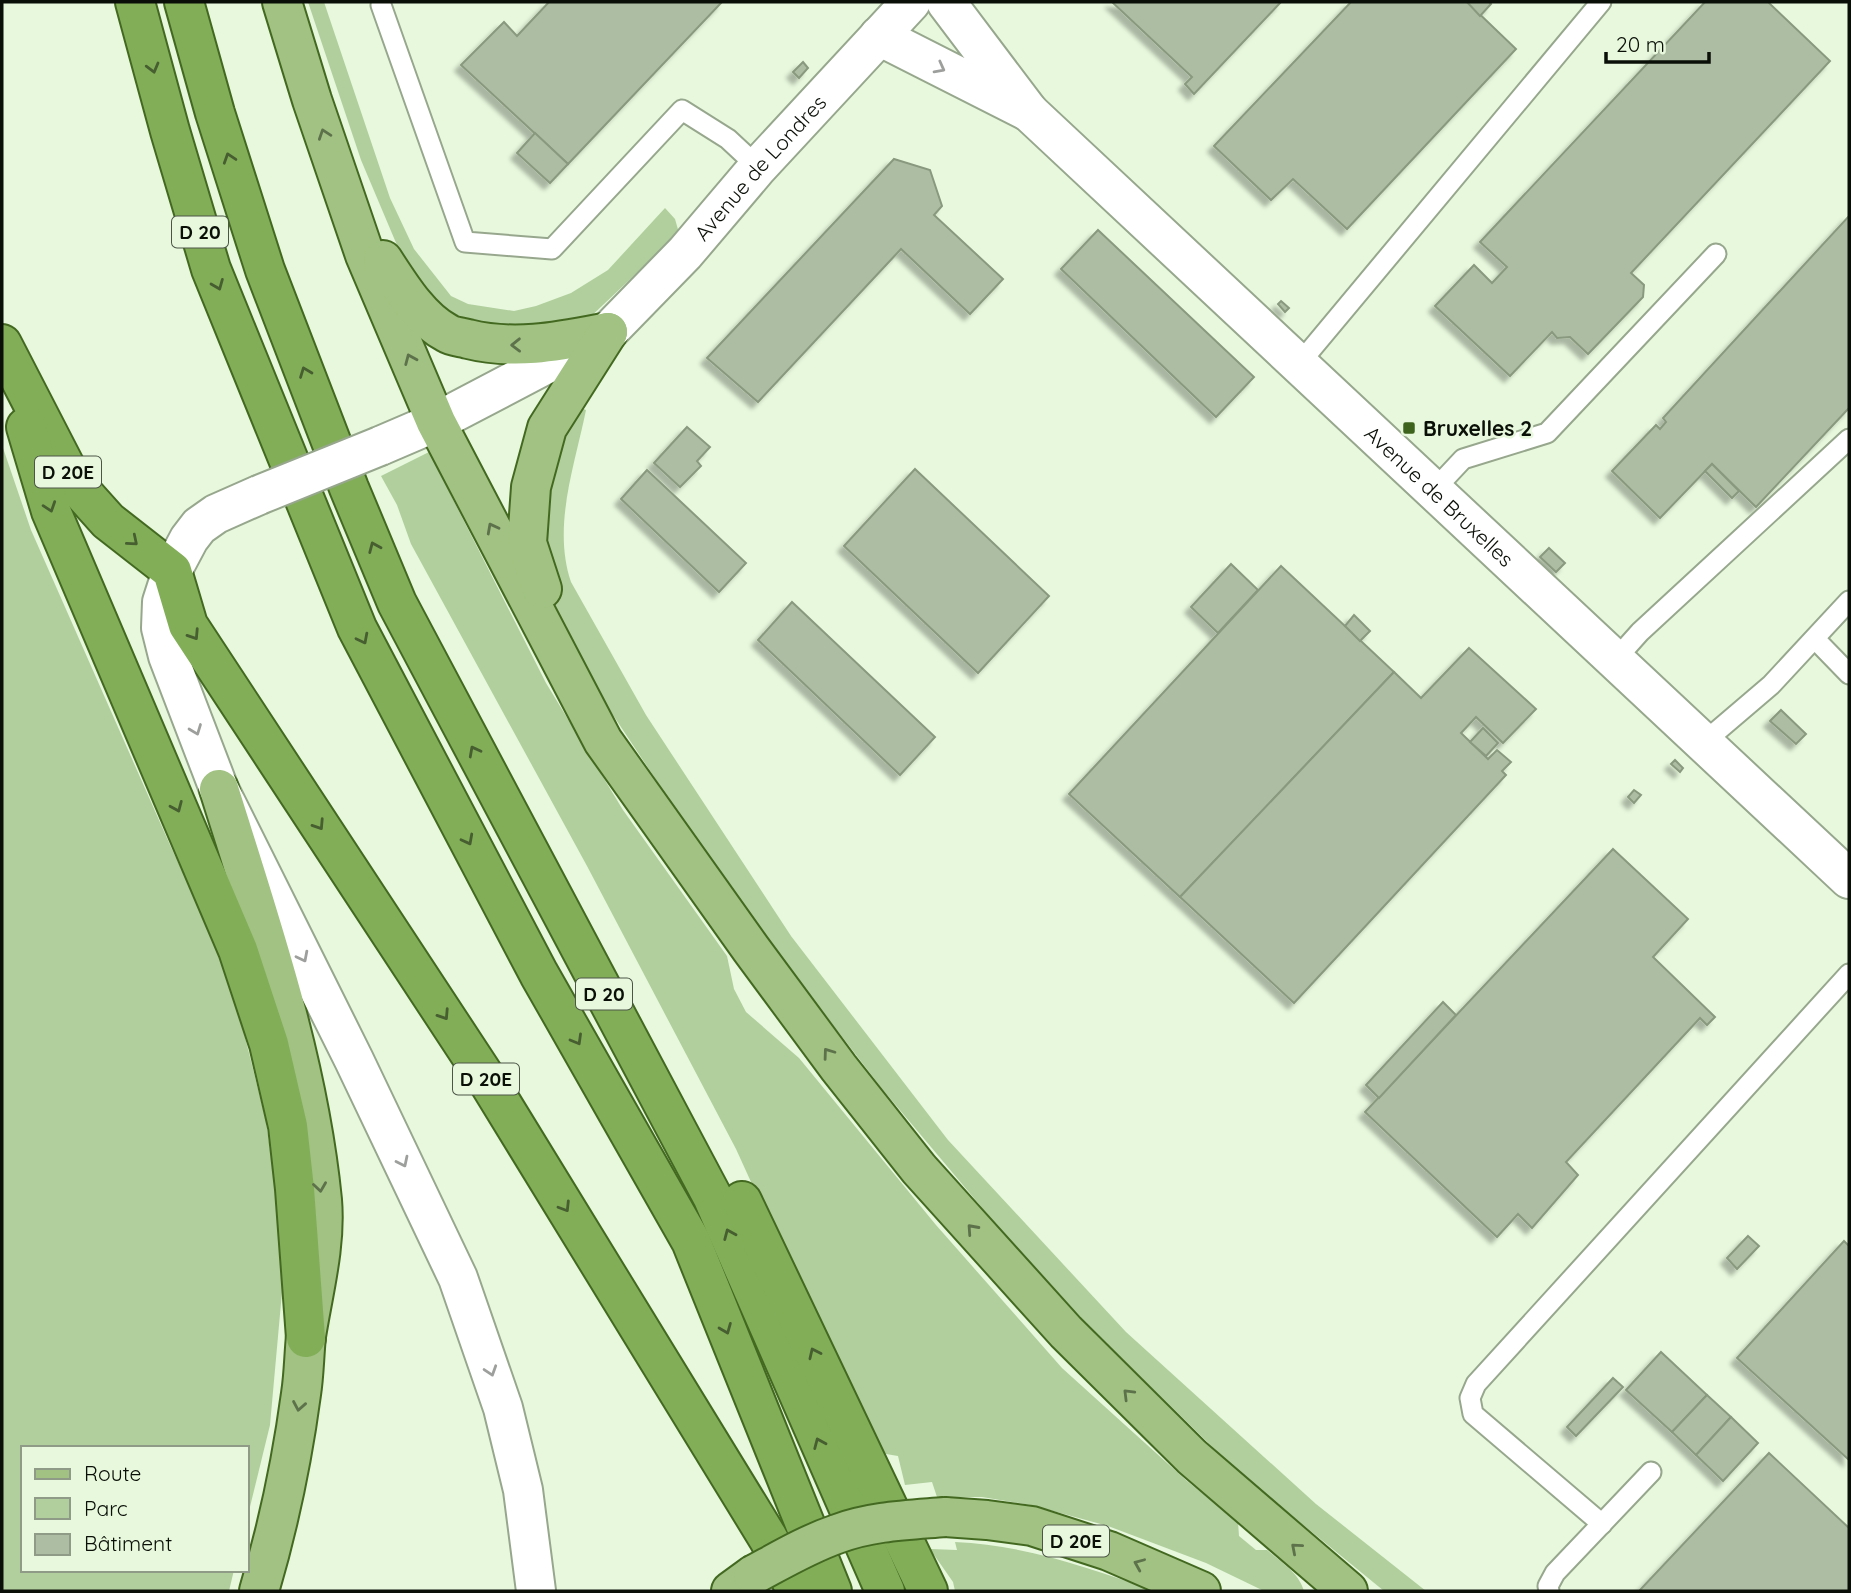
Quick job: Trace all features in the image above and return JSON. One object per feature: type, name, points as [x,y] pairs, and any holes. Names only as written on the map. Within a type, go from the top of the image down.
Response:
[{"type":"highway","name":"D 20","points":[[135,2],[211,269],[357,628],[539,974],[691,1241],[832,1591]]},
{"type":"highway","name":"D 20","points":[[184,2],[215,113],[265,270],[349,488],[397,603],[712,1196],[885,1591]]},
{"type":"highway","name":"D 20E","points":[[2,346],[68,472],[82,492],[108,521],[172,570],[188,625],[489,1083],[768,1538],[797,1591]]},
{"type":"highway","name":"D 20E","points":[[2,346],[51,511],[239,950],[269,1044],[288,1126],[306,1338]]},
{"type":"highway","points":[[496,792],[727,1169],[928,1591]]},
{"type":"main road","points":[[282,2],[365,255],[436,422],[603,740],[791,1003],[919,1169],[1066,1332],[1192,1457],[1348,1591]]},
{"type":"main road","points":[[346,199],[398,284],[427,318],[448,334],[492,345],[541,345],[608,332]]},
{"type":"main road","points":[[603,740],[538,579],[527,543],[531,487],[547,428],[608,332]]},
{"type":"main road","name":"D 20E","points":[[219,789],[274,966],[302,1079],[322,1202],[321,1246],[306,1338],[301,1394],[288,1473],[259,1591]]},
{"type":"main road","name":"D 20E","points":[[742,1583],[795,1552],[838,1533],[881,1522],[945,1517],[1032,1526],[1109,1551],[1201,1591]]},
{"type":"street","name":"Avenue de Londres","points":[[436,422],[608,332],[685,253],[758,167],[911,2]]},
{"type":"street","name":"Avenue de Bruxelles","points":[[946,2],[1029,112],[1849,880]]},
{"type":"street","name":"Avenue de Bruxelles","points":[[879,36],[1029,112]]},
{"type":"street","name":"D 20E","points":[[436,422],[216,513],[199,526],[172,570],[162,603],[161,628],[168,656],[219,789],[354,1060],[458,1278],[506,1419],[523,1490],[536,1591]]},
{"type":"lane","points":[[1299,364],[1601,2]]},
{"type":"lane","points":[[381,5],[465,242],[552,249],[682,110],[728,139],[758,167]]},
{"type":"lane","points":[[1433,491],[1463,459],[1546,433],[1716,254]]},
{"type":"lane","points":[[1615,660],[1640,632],[1849,439]]},
{"type":"lane","points":[[1703,743],[1771,685],[1849,601]]},
{"type":"lane","points":[[1815,639],[1849,674]]},
{"type":"lane","points":[[1602,1524],[1473,1414],[1470,1398],[1473,1391],[1485,1374],[1849,974]]},
{"type":"lane","points":[[1549,1591],[1548,1586],[1555,1573],[1651,1472]]},
{"type":"green space","points":[[308,2],[324,2],[390,198],[414,249],[451,296],[468,304],[514,311],[536,306],[571,293],[608,270],[665,208],[675,219],[679,233],[585,322],[559,332],[465,322],[442,310],[402,257],[361,160]]},
{"type":"green space","points":[[573,405],[586,410],[564,517],[566,561],[571,582],[646,715],[791,936],[948,1140],[1126,1332],[1316,1504],[1426,1591],[1384,1591],[1236,1470],[1047,1285],[883,1090],[730,891],[607,706],[555,605],[542,566],[539,529]]},
{"type":"green space","points":[[2,445],[31,530],[170,845],[228,969],[266,1121],[285,1259],[270,1425],[248,1515],[248,1446],[21,1446],[21,1572],[234,1572],[229,1591],[2,1591]]},
{"type":"green space","points":[[429,452],[546,683],[623,810],[727,956],[734,989],[746,1012],[799,1058],[936,1225],[1062,1368],[1187,1481],[1238,1522],[1239,1536],[1256,1550],[1267,1550],[1289,1568],[1304,1591],[1264,1591],[1206,1563],[1108,1526],[1031,1505],[982,1497],[937,1497],[932,1482],[905,1485],[898,1456],[874,1452],[736,1149],[587,866],[411,544],[397,505],[381,476]]},
{"type":"green space","points":[[955,1542],[1032,1553],[1155,1591],[955,1591],[953,1582],[930,1549],[957,1550]]},
{"type":"building","points":[[549,2],[722,2],[568,164],[461,65],[504,22],[517,36]]},
{"type":"building","points":[[1112,2],[1281,2],[1194,94],[1185,84],[1192,77]]},
{"type":"building","points":[[1351,2],[1467,2],[1516,49],[1347,229],[1293,179],[1271,200],[1214,146]]},
{"type":"building","points":[[1467,2],[1489,2],[1491,4],[1480,16]]},
{"type":"building","points":[[1705,2],[1768,2],[1830,61],[1631,273],[1644,285],[1643,297],[1588,354],[1570,337],[1557,338],[1552,332],[1510,376],[1435,306],[1474,265],[1492,283],[1507,267],[1480,242]]},
{"type":"building","points":[[803,62],[808,68],[799,78],[793,72]]},
{"type":"building","points":[[535,133],[568,164],[550,183],[517,153]]},
{"type":"building","points":[[894,159],[930,170],[942,206],[934,215],[1003,279],[970,314],[901,249],[758,402],[707,358]]},
{"type":"building","points":[[1849,216],[1849,408],[1756,507],[1712,464],[1660,518],[1612,471],[1656,425],[1660,429],[1666,422],[1663,418]]},
{"type":"building","points":[[1098,230],[1254,377],[1216,417],[1061,269]]},
{"type":"building","points":[[1281,301],[1289,308],[1285,312],[1278,304]]},
{"type":"building","points":[[687,427],[710,447],[697,461],[701,466],[680,487],[654,463]]},
{"type":"building","points":[[1712,464],[1739,491],[1732,498],[1705,471]]},
{"type":"building","points":[[915,469],[1049,596],[978,673],[844,546]]},
{"type":"building","points":[[647,470],[746,563],[719,592],[621,499]]},
{"type":"building","points":[[1549,548],[1565,563],[1556,572],[1540,557]]},
{"type":"building","points":[[1231,564],[1258,590],[1218,633],[1191,607]]},
{"type":"building","points":[[1281,566],[1394,672],[1180,897],[1069,794]]},
{"type":"building","points":[[792,602],[935,737],[900,775],[758,640]]},
{"type":"building","points":[[1354,615],[1370,631],[1360,641],[1345,626]]},
{"type":"building","points":[[1469,648],[1536,709],[1503,743],[1476,717],[1461,733],[1488,759],[1497,750],[1511,762],[1502,771],[1506,775],[1294,1003],[1180,897],[1394,672],[1421,698]]},
{"type":"building","points":[[1781,710],[1806,734],[1796,744],[1770,721]]},
{"type":"building","points":[[1483,728],[1498,743],[1486,756],[1470,742]]},
{"type":"building","points":[[1675,760],[1683,768],[1680,772],[1671,764]]},
{"type":"building","points":[[1634,790],[1641,795],[1634,803],[1628,797]]},
{"type":"building","points":[[1613,849],[1688,919],[1653,957],[1715,1017],[1707,1025],[1700,1018],[1566,1162],[1578,1175],[1532,1228],[1518,1214],[1497,1237],[1365,1112]]},
{"type":"building","points":[[1443,1002],[1456,1015],[1379,1098],[1366,1085]]},
{"type":"building","points":[[1748,1236],[1759,1246],[1737,1269],[1727,1258]]},
{"type":"building","points":[[1844,1241],[1849,1246],[1849,1460],[1737,1358]]},
{"type":"building","points":[[1661,1352],[1707,1395],[1672,1432],[1626,1390]]},
{"type":"building","points":[[1613,1378],[1623,1387],[1576,1436],[1567,1427]]},
{"type":"building","points":[[1707,1395],[1731,1417],[1696,1455],[1672,1432]]},
{"type":"building","points":[[1731,1417],[1758,1443],[1723,1481],[1696,1455]]},
{"type":"building","points":[[1769,1453],[1849,1528],[1849,1591],[1639,1591]]},
{"type":"place","name":"Bruxelles 2","points":[[1409,428]]}]
